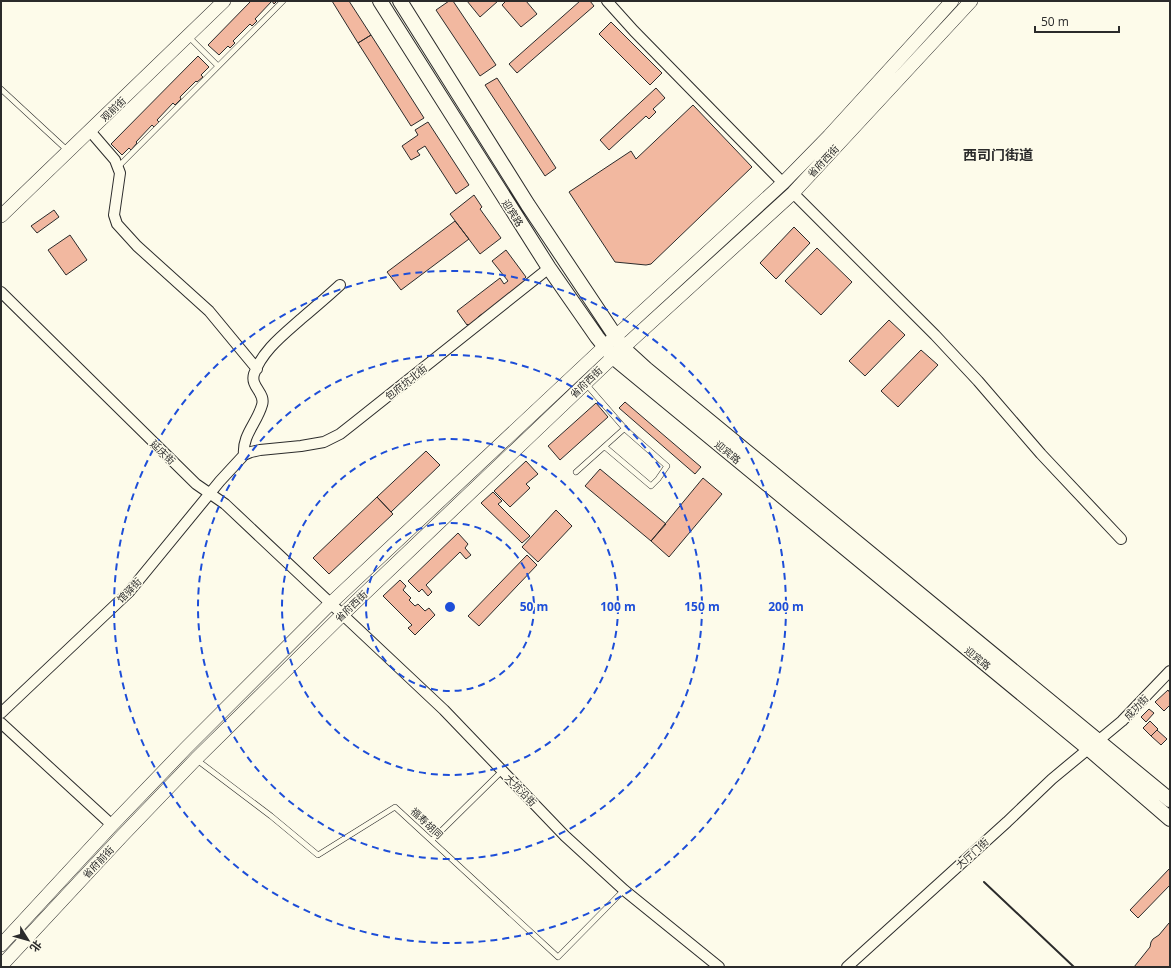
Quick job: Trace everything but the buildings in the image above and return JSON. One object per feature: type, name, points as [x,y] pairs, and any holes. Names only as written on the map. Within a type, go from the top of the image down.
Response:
[{"type":"main road","name":"迎宾路","points":[[380,1],[548,268],[614,347],[1094,745],[1170,800]]},
{"type":"main road","name":"迎宾路","points":[[400,1],[524,198],[614,347]]},
{"type":"main road","name":"迎宾路","points":[[1094,745],[1170,819]]},
{"type":"street","name":"观前街","points":[[1,216],[90,132],[224,1]]},
{"type":"street","points":[[607,1],[634,31],[783,183]]},
{"type":"street","name":"省府西街","points":[[196,759],[343,614],[585,383],[614,347],[783,183],[829,136],[952,1]]},
{"type":"street","name":"省府西街","points":[[186,748],[331,603],[614,347],[793,193],[971,1]]},
{"type":"street","points":[[90,132],[115,160],[118,166],[120,173],[114,215],[117,224],[137,246],[209,311],[257,369]]},
{"type":"street","points":[[793,193],[940,340],[978,381],[1041,454],[1121,539]]},
{"type":"street","name":"包府坑北街","points":[[244,456],[251,452],[260,450],[324,442],[340,434],[548,268]]},
{"type":"street","points":[[244,456],[243,448],[247,433],[263,403],[262,397],[253,384],[254,375],[257,369],[272,345],[340,285]]},
{"type":"street","name":"延庆街","points":[[1,292],[196,484],[225,504],[331,603]]},
{"type":"street","name":"馆驿街","points":[[1,713],[129,592],[209,494],[244,456]]},
{"type":"street","name":"大坑沿街","points":[[331,603],[444,710],[564,836],[624,890],[718,967]]},
{"type":"street","name":"成功街","points":[[1094,745],[1122,721],[1170,671]]},
{"type":"street","points":[[1,723],[112,825]]},
{"type":"street","name":"大厅门街","points":[[847,967],[1007,822],[1052,779],[1094,745]]},
{"type":"street","name":"省府前街","points":[[1,945],[112,825],[186,748]]},
{"type":"street","name":"省府前街","points":[[1,966],[116,841],[196,759]]},
{"type":"lane","points":[[118,166],[283,1]]},
{"type":"lane","points":[[188,36],[218,66]]},
{"type":"lane","points":[[1,89],[69,152]]},
{"type":"lane","points":[[585,383],[625,428],[667,466],[651,486],[605,446]]},
{"type":"lane","points":[[576,472],[625,428]]},
{"type":"lane","name":"福寿胡同","points":[[196,759],[271,816],[318,855],[395,807],[558,957],[624,890]]},
{"type":"lane","points":[[432,840],[502,771]]},
{"type":"wall","points":[[984,882],[1074,967]]},
{"type":"district","name":"西司门街道","points":[[998,155]]}]
